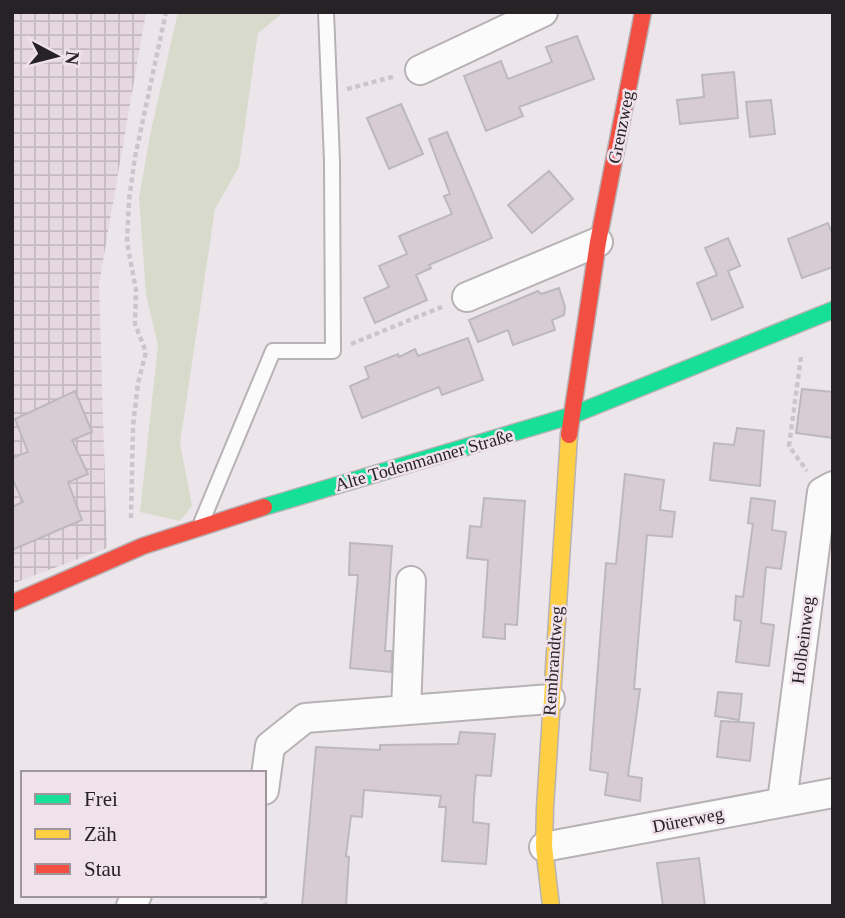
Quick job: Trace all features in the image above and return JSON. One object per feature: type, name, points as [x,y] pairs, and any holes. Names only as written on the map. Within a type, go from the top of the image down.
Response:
[{"type":"street","points":[[420,69],[543,12]]},
{"type":"street","name":"Grenzweg","points":[[570,416],[598,242],[643,12]]},
{"type":"street","points":[[467,297],[598,242]]},
{"type":"street","name":"Alte Todenmanner Straße","points":[[12,603],[143,546],[200,526],[570,416],[833,310]]},
{"type":"street","name":"Rembrandtweg","points":[[551,906],[544,847],[550,699],[570,416]]},
{"type":"street","name":"Holbeinweg","points":[[782,802],[821,492],[833,486]]},
{"type":"street","points":[[406,710],[411,581]]},
{"type":"street","points":[[266,777],[271,746],[305,718],[550,699]]},
{"type":"street","name":"Dürerweg","points":[[544,847],[833,793]]},
{"type":"lane","points":[[200,526],[273,351],[333,351],[332,161],[326,12]]},
{"type":"path","points":[[143,546],[131,517],[133,426],[138,383],[146,352],[135,324],[136,290],[127,242],[135,157],[166,12]]},
{"type":"path","points":[[329,94],[420,69]]},
{"type":"path","points":[[333,351],[467,297]]},
{"type":"path","points":[[789,446],[801,357],[795,325]]},
{"type":"shaded area","points":[[12,12],[146,12],[99,284],[107,548],[12,584]]},
{"type":"shaded area","points":[[178,12],[284,12],[258,33],[239,167],[215,209],[180,443],[192,506],[180,521],[140,512],[158,345],[146,295],[139,198],[150,135]]},
{"type":"building","points":[[577,36],[594,79],[519,107],[523,116],[486,131],[464,76],[501,61],[508,79],[552,62],[546,47]]},
{"type":"building","points":[[734,72],[738,118],[680,124],[677,100],[704,97],[702,75]]},
{"type":"building","points":[[771,100],[775,134],[750,137],[746,102]]},
{"type":"building","points":[[401,104],[423,154],[389,169],[367,118]]},
{"type":"building","points":[[447,132],[492,238],[429,265],[431,268],[416,275],[427,300],[375,323],[364,298],[389,287],[379,266],[407,254],[399,236],[452,214],[444,196],[450,194],[429,139]]},
{"type":"building","points":[[549,171],[573,199],[532,233],[508,205]]},
{"type":"building","points":[[828,223],[833,236],[833,267],[802,278],[788,239]]},
{"type":"building","points":[[728,238],[740,266],[728,271],[743,307],[712,320],[697,283],[717,275],[705,248]]},
{"type":"building","points":[[559,288],[565,307],[564,315],[552,320],[555,330],[513,345],[508,330],[478,342],[469,320],[538,291],[541,294]]},
{"type":"building","points":[[468,338],[483,380],[442,395],[439,387],[362,418],[350,386],[369,378],[365,367],[398,354],[399,357],[415,349],[418,356]]},
{"type":"building","points":[[802,389],[833,392],[833,438],[796,433]]},
{"type":"building","points":[[75,391],[92,432],[72,440],[88,474],[68,482],[82,520],[12,550],[12,507],[23,502],[12,478],[12,458],[28,452],[15,419]]},
{"type":"building","points":[[737,428],[764,431],[760,486],[710,480],[714,443],[734,445]]},
{"type":"building","points":[[625,474],[664,480],[660,510],[675,512],[672,537],[647,535],[634,689],[640,689],[628,776],[642,778],[640,801],[605,795],[608,773],[590,770],[606,563],[616,564]]},
{"type":"building","points":[[484,498],[525,501],[517,625],[505,624],[505,639],[483,637],[488,560],[467,558],[470,526],[481,527]]},
{"type":"building","points":[[751,498],[775,501],[772,530],[786,532],[781,569],[766,567],[761,623],[774,625],[769,666],[736,662],[741,621],[734,620],[736,596],[743,597],[753,524],[748,523]]},
{"type":"building","points":[[350,543],[392,546],[385,651],[392,651],[391,672],[350,668],[358,575],[349,575]]},
{"type":"building","points":[[718,692],[742,694],[739,720],[715,716]]},
{"type":"building","points":[[721,721],[754,723],[750,761],[717,757]]},
{"type":"building","points":[[460,732],[495,734],[491,776],[476,775],[474,798],[473,822],[489,824],[486,864],[442,861],[446,807],[439,807],[441,796],[364,790],[362,817],[351,816],[346,856],[349,857],[346,906],[302,906],[316,747],[380,750],[380,745],[458,744]]},
{"type":"building","points":[[699,858],[705,906],[663,906],[657,863]]},
{"type":"traffic: fast","points":[[264,507],[570,416],[833,310]]},
{"type":"traffic: slow","points":[[551,906],[544,847],[545,808],[569,435]]},
{"type":"traffic: jam","points":[[569,435],[598,242],[643,12]]},
{"type":"traffic: jam","points":[[12,603],[143,546],[264,507]]}]
